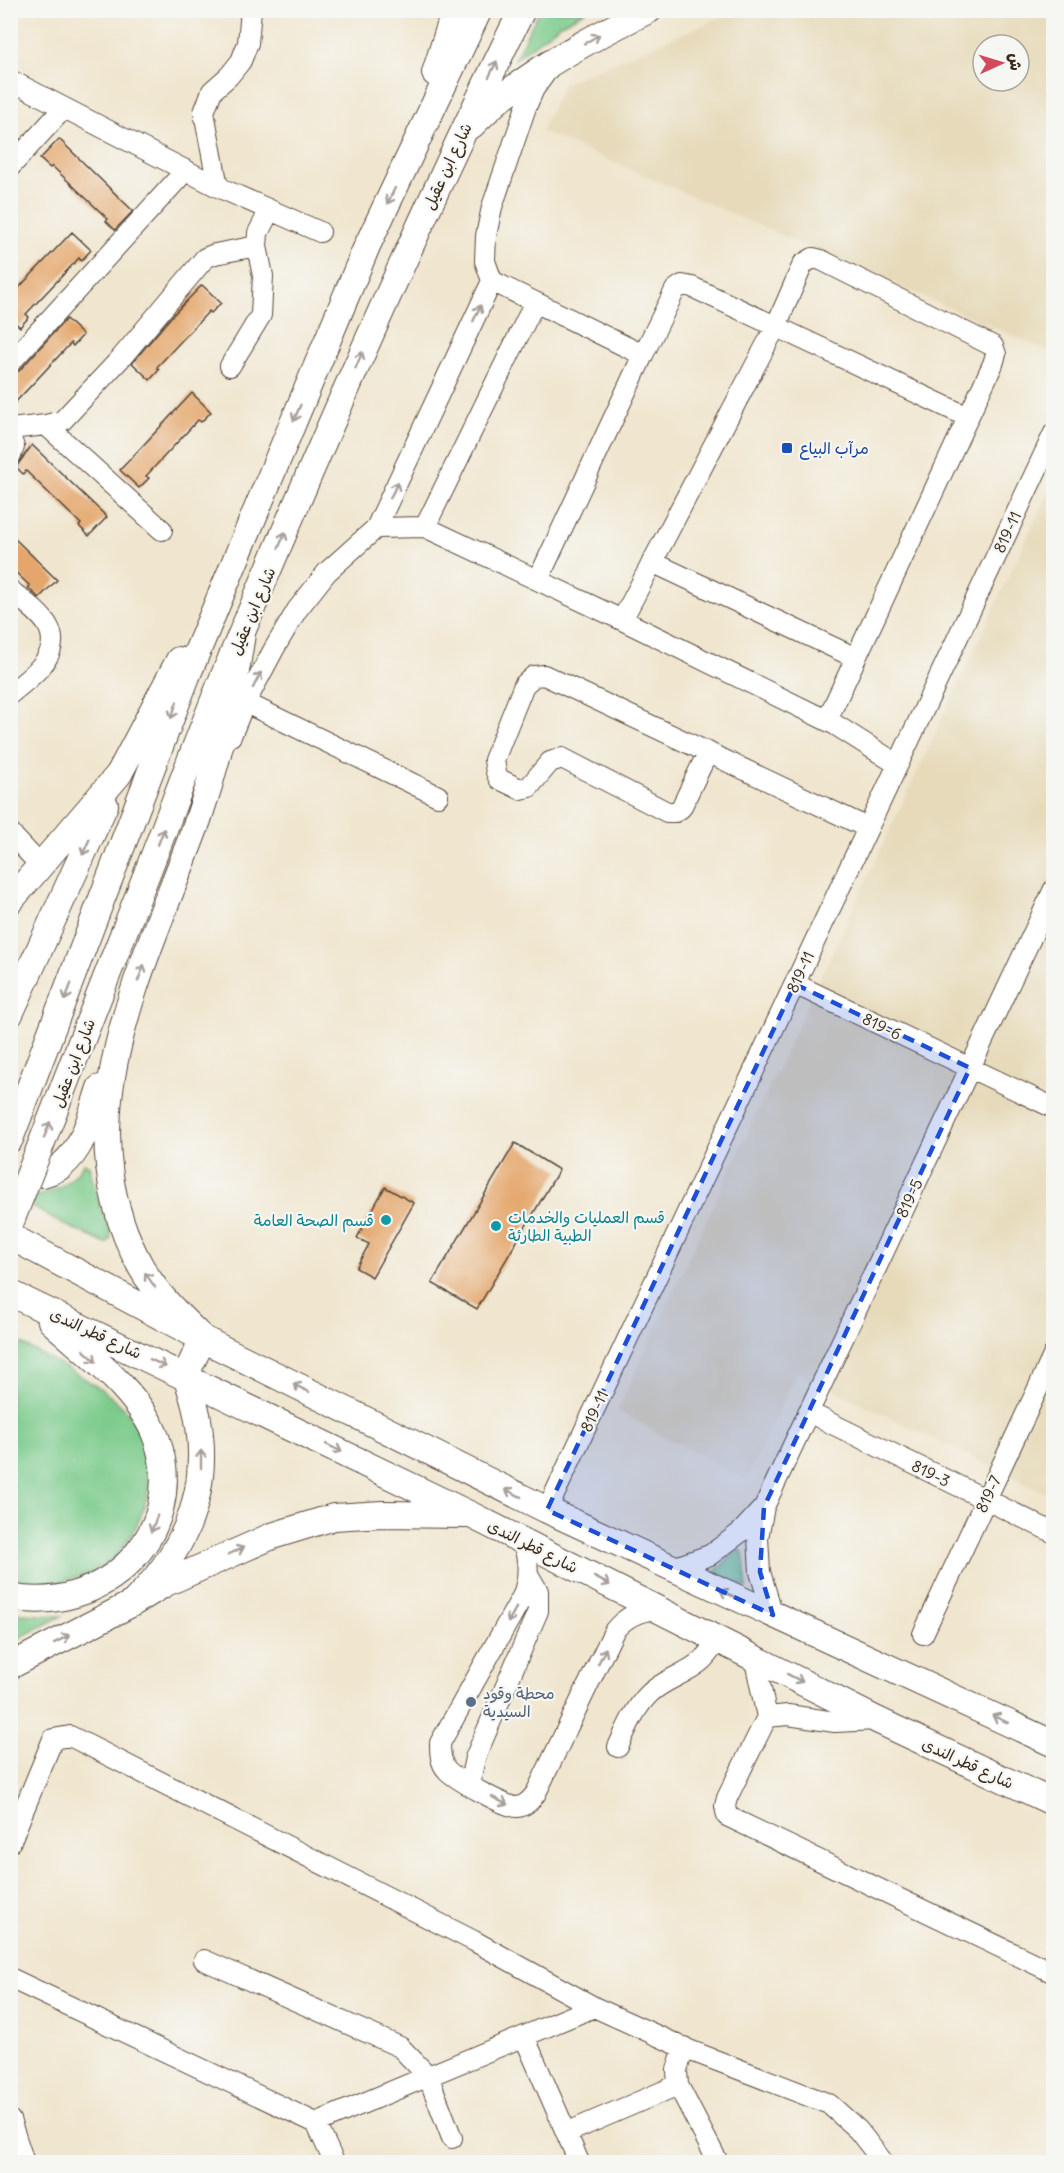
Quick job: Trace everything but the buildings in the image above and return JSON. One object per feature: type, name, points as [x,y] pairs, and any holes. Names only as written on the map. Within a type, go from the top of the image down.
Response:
[{"type":"main road","points":[[408,159],[454,10]]},
{"type":"main road","name":"شارع ابن عقيل","points":[[10,1139],[187,676],[367,246],[479,10]]},
{"type":"main road","name":"شارع ابن عقيل","points":[[14,1232],[140,891],[242,634],[366,344],[460,135],[522,10]]},
{"type":"main road","points":[[460,135],[505,94],[554,60],[649,10]]},
{"type":"main road","points":[[10,1014],[119,774],[249,527]]},
{"type":"main road","points":[[43,1174],[60,1167],[76,1149],[83,1136],[124,1017],[208,791],[227,719],[242,634]]},
{"type":"main road","points":[[10,901],[119,774]]},
{"type":"main road","points":[[124,1017],[110,1084],[106,1120],[109,1179],[122,1224],[142,1268],[169,1306],[203,1339]]},
{"type":"main road","points":[[14,1232],[203,1339],[547,1510],[1053,1744]]},
{"type":"main road","points":[[10,1598],[56,1599],[82,1594],[108,1581],[136,1556],[153,1530],[162,1503],[164,1469],[157,1440],[144,1414],[110,1375],[20,1298]]},
{"type":"main road","name":"شارع قطر الندى","points":[[20,1298],[187,1376],[522,1540],[877,1720],[1053,1803]]},
{"type":"main road","points":[[133,1603],[155,1581],[173,1555],[187,1527],[196,1497],[201,1466],[200,1435],[187,1376],[203,1339]]},
{"type":"main road","points":[[10,1666],[133,1603],[166,1583],[272,1536],[334,1517],[382,1514],[471,1515]]},
{"type":"street","points":[[219,187],[204,112],[212,91],[241,61],[248,43],[251,10]]},
{"type":"street","points":[[208,791],[246,703],[297,610],[327,572],[376,528],[492,281],[485,261],[486,236],[492,207],[526,107],[534,89],[554,60]]},
{"type":"street","points":[[10,80],[219,187],[320,232]]},
{"type":"street","points":[[10,168],[64,108]]},
{"type":"street","points":[[10,363],[186,170]]},
{"type":"street","points":[[230,366],[261,315],[263,276],[257,246],[258,233],[270,210]]},
{"type":"street","points":[[10,429],[62,421],[121,358],[204,258],[257,246]]},
{"type":"street","points":[[622,620],[776,326],[803,264],[813,258],[822,260],[993,346],[996,354],[856,658],[830,722]]},
{"type":"street","points":[[492,281],[643,354]]},
{"type":"street","points":[[538,580],[643,354],[675,290],[682,285],[692,287],[968,417]]},
{"type":"street","points":[[425,527],[535,302]]},
{"type":"street","points":[[46,425],[162,530]]},
{"type":"street","name":"819-11","points":[[547,1510],[1053,432]]},
{"type":"street","points":[[10,436],[14,447],[10,457]]},
{"type":"street","points":[[376,528],[425,527],[830,722],[897,764]]},
{"type":"street","points":[[652,562],[856,658]]},
{"type":"street","points":[[10,590],[48,624],[53,638],[48,659],[10,694]]},
{"type":"street","points":[[708,752],[681,808],[675,812],[668,812],[562,758],[550,762],[529,787],[520,789],[499,779],[495,772],[494,760],[524,686],[534,676],[544,675],[708,752],[868,828]]},
{"type":"street","points":[[246,703],[438,795]]},
{"type":"street","points":[[10,833],[41,866]]},
{"type":"street","name":"819-5","points":[[773,1615],[760,1572],[758,1538],[764,1507],[1053,889]]},
{"type":"street","name":"819-6","points":[[795,984],[1053,1108]]},
{"type":"street","name":"819-7","points":[[923,1634],[1053,1354]]},
{"type":"street","name":"819-3","points":[[808,1412],[1053,1533]]},
{"type":"street","name":"819-5","points":[[673,1568],[710,1555],[741,1532],[764,1507]]},
{"type":"street","points":[[522,1540],[528,1563],[528,1574],[522,1597],[440,1743],[441,1758],[447,1771],[507,1806],[524,1805],[531,1800],[621,1621],[632,1615],[657,1609]]},
{"type":"street","points":[[471,1786],[475,1758],[538,1611],[538,1591],[528,1574]]},
{"type":"street","points":[[618,1747],[634,1712],[649,1694],[666,1680],[702,1661],[719,1639]]},
{"type":"street","points":[[753,1656],[767,1717],[727,1798],[725,1806],[727,1816],[1053,1973]]},
{"type":"street","points":[[767,1717],[788,1715],[835,1722],[877,1720]]},
{"type":"street","points":[[10,1843],[53,1739],[70,1736],[474,1941],[594,2007],[684,2047],[829,2104],[858,2130],[883,2163]]},
{"type":"street","points":[[204,1960],[400,2047],[428,2076],[452,2138]]},
{"type":"street","points":[[10,1978],[316,2123],[334,2163]]},
{"type":"street","points":[[316,2123],[594,2007]]},
{"type":"street","points":[[524,2036],[579,2163]]},
{"type":"street","points":[[684,2047],[677,2070],[678,2085],[718,2163]]},
{"type":"street","points":[[566,2133],[678,2085]]},
{"type":"street","points":[[10,2120],[24,2163]]},
{"type":"highlighted area","points":[[795,984],[970,1068],[764,1507],[760,1572],[773,1615],[547,1510]]},
{"type":"shaded area","points":[[736,11],[1053,11],[1053,353],[541,131],[564,83]]},
{"type":"shaded area","points":[[1053,482],[1053,1497],[797,1372],[746,1480],[617,1411]]},
{"type":"green space","points":[[539,11],[586,11],[561,24],[514,60]]},
{"type":"green space","points":[[84,1163],[89,1166],[100,1206],[111,1233],[110,1240],[106,1244],[53,1219],[26,1203],[28,1198],[60,1187],[79,1171]]},
{"type":"green space","points":[[14,1340],[86,1379],[120,1404],[133,1418],[142,1433],[148,1452],[148,1491],[143,1510],[125,1545],[96,1570],[56,1582],[28,1585],[11,1583],[10,1347]]},
{"type":"green space","points":[[739,1550],[743,1552],[747,1588],[714,1574]]},
{"type":"green space","points":[[11,1611],[21,1614],[62,1616],[11,1642]]},
{"type":"place","name":"مرآب البياع","points":[[787,448]]},
{"type":"place","name":"قسم الصحة العامة","points":[[386,1220]]},
{"type":"place","name":"قسم العمليات والخدمات الطبية الطارئة","points":[[496,1226]]},
{"type":"place","name":"محطة وقود السيدية","points":[[471,1702]]}]
